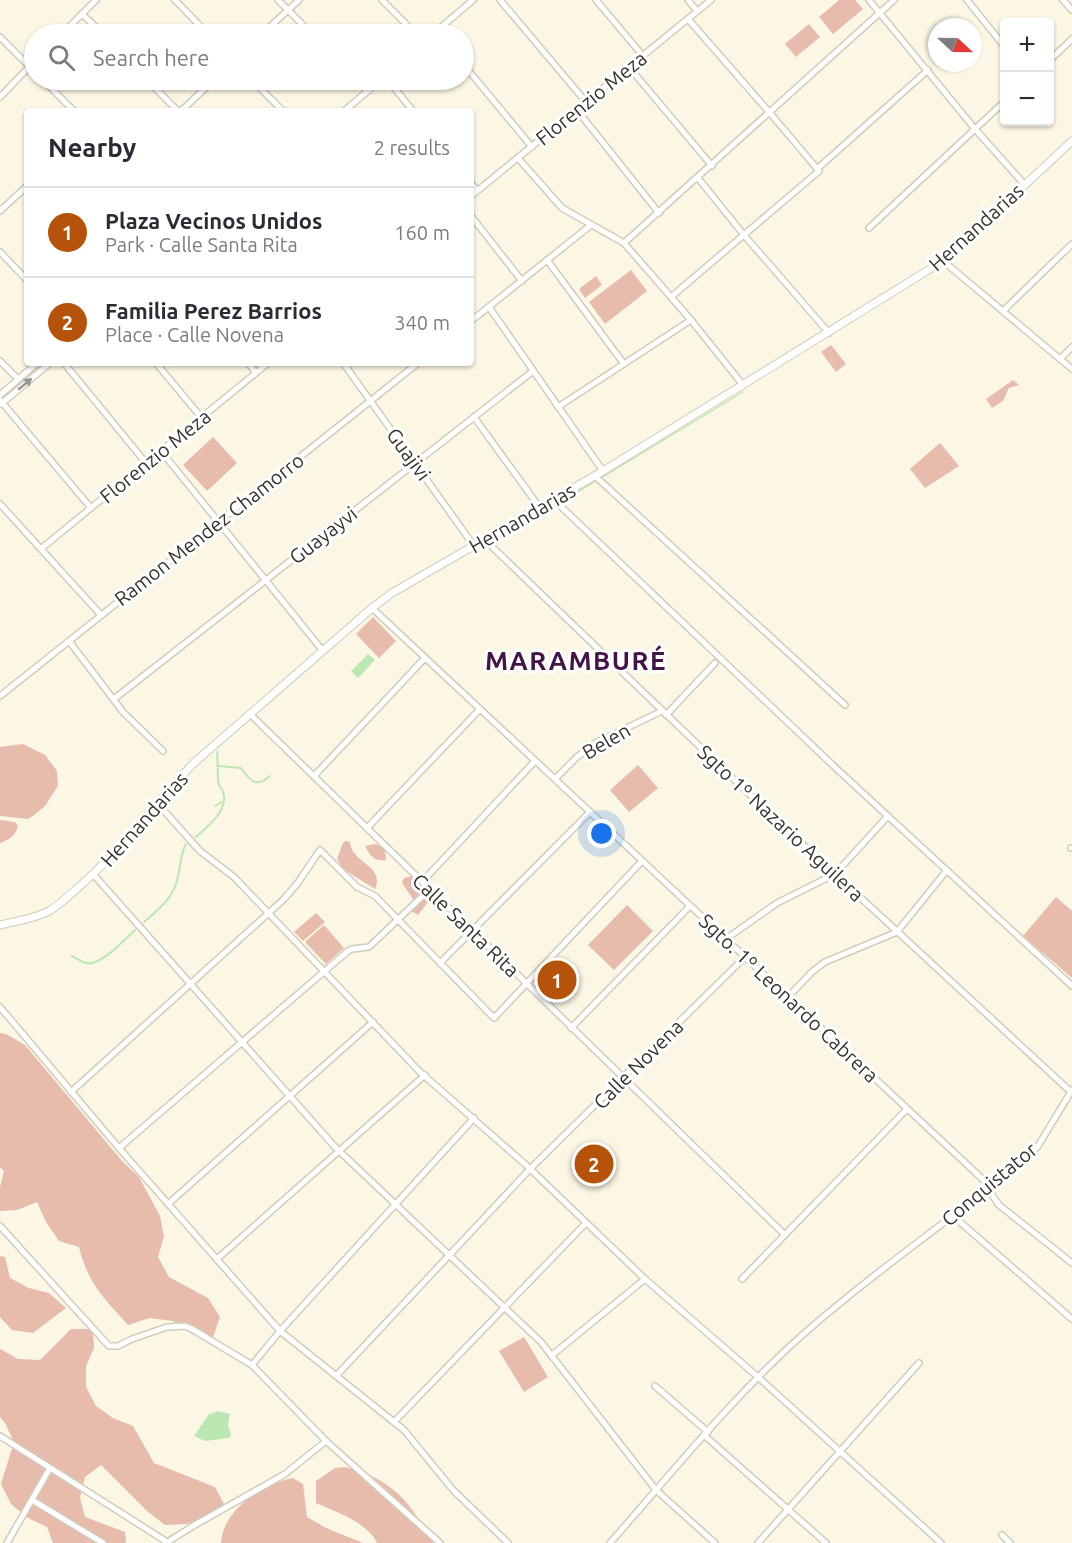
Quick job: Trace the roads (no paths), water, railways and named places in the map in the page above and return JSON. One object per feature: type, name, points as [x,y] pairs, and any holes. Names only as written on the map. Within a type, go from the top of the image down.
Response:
[{"type":"street","points":[[72,24],[96,0]]},
{"type":"street","points":[[175,0],[198,24]]},
{"type":"street","points":[[278,0],[302,24]]},
{"type":"street","points":[[273,24],[299,0]]},
{"type":"street","points":[[382,0],[406,24]]},
{"type":"street","points":[[447,24],[473,0]]},
{"type":"street","points":[[500,0],[586,102]]},
{"type":"street","points":[[596,0],[643,56]]},
{"type":"street","points":[[688,0],[697,11]]},
{"type":"street","name":"Florenzio Meza","points":[[474,194],[711,0]]},
{"type":"street","points":[[671,297],[819,171],[817,169],[928,70],[869,0]]},
{"type":"street","points":[[624,243],[894,0]]},
{"type":"street","points":[[967,0],[1000,40]]},
{"type":"street","points":[[1064,0],[1072,10]]},
{"type":"street","points":[[82,14],[92,24]]},
{"type":"street","points":[[688,19],[817,169]]},
{"type":"street","points":[[0,37],[24,58]]},
{"type":"street","points":[[1054,56],[1072,39]]},
{"type":"street","points":[[629,67],[712,166]]},
{"type":"street","points":[[930,72],[975,129],[1024,184]]},
{"type":"street","points":[[0,97],[24,74]]},
{"type":"street","points":[[474,77],[532,147]]},
{"type":"street","points":[[53,90],[71,108]]},
{"type":"street","points":[[158,90],[177,108]]},
{"type":"street","points":[[183,108],[203,90]]},
{"type":"street","points":[[262,90],[280,108]]},
{"type":"street","points":[[396,90],[411,108]]},
{"type":"street","points":[[347,108],[367,91]]},
{"type":"street","points":[[869,228],[1000,106]]},
{"type":"street","points":[[577,110],[659,213]]},
{"type":"street","name":"Hernandarias","points":[[0,925],[48,912],[93,874],[195,762],[392,593],[595,476],[943,261],[1072,141]]},
{"type":"street","points":[[518,158],[562,208],[624,243],[691,320],[743,386]]},
{"type":"street","points":[[698,178],[829,333]]},
{"type":"street","points":[[474,187],[477,191]]},
{"type":"street","points":[[0,211],[24,189]]},
{"type":"street","points":[[474,220],[522,281]]},
{"type":"street","points":[[474,319],[591,225]]},
{"type":"street","points":[[1003,311],[1072,244]]},
{"type":"street","points":[[0,252],[24,277]]},
{"type":"street","points":[[547,260],[624,364]]},
{"type":"street","points":[[943,261],[1072,369]]},
{"type":"street","points":[[489,307],[603,471]]},
{"type":"street","points":[[558,406],[691,320]]},
{"type":"street","points":[[1060,359],[1072,347]]},
{"type":"street","points":[[0,361],[18,380]]},
{"type":"street","points":[[0,394],[34,366]]},
{"type":"street","points":[[46,366],[1,402],[91,508]]},
{"type":"street","points":[[66,366],[146,463]]},
{"type":"street","points":[[158,366],[201,417]]},
{"type":"street","points":[[250,366],[256,373]]},
{"type":"street","name":"Florenzio Meza","points":[[42,548],[264,366]]},
{"type":"street","name":"Guajivi","points":[[345,366],[474,546]]},
{"type":"street","name":"Ramon Mendez Chamorro","points":[[0,696],[414,366]]},
{"type":"street","name":"Guayayvi","points":[[114,699],[533,371]]},
{"type":"street","points":[[474,417],[540,508]]},
{"type":"street","points":[[161,451],[323,651]]},
{"type":"street","points":[[595,476],[845,705]]},
{"type":"street","points":[[554,500],[888,816],[1072,986]]},
{"type":"street","points":[[0,504],[102,615]]},
{"type":"street","name":"Sgto 1º Nazario Aguilera","points":[[485,540],[835,874],[1072,1091]]},
{"type":"street","name":"Sgto. 1º Leonardo Cabrera","points":[[372,608],[907,1109],[989,1188],[999,1205],[1072,1263]]},
{"type":"street","points":[[69,641],[123,712],[162,751]]},
{"type":"street","points":[[314,776],[426,658]]},
{"type":"street","points":[[664,713],[715,663]]},
{"type":"street","points":[[366,828],[480,709]]},
{"type":"street","name":"Belen","points":[[555,779],[595,743],[664,713]]},
{"type":"street","name":"Calle Santa Rita","points":[[251,715],[784,1234]]},
{"type":"street","points":[[422,882],[535,760]]},
{"type":"street","points":[[158,804],[200,851],[234,877],[424,1075],[530,1169],[645,1279],[758,1377],[941,1543]]},
{"type":"street","points":[[440,963],[589,810]]},
{"type":"street","points":[[726,939],[777,903],[835,874],[888,816]]},
{"type":"street","points":[[71,1092],[269,914],[291,892],[320,849],[357,887],[375,896],[494,1018],[642,861]]},
{"type":"street","points":[[788,997],[825,962],[897,932],[947,870]]},
{"type":"street","points":[[93,874],[339,1151],[541,1342],[656,1490],[715,1543]]},
{"type":"street","points":[[119,1148],[324,971],[352,949],[369,948],[429,890]]},
{"type":"street","points":[[571,1028],[690,906]]},
{"type":"street","name":"Calle Novena","points":[[336,1376],[530,1169],[624,1079],[745,957]]},
{"type":"street","points":[[0,1007],[119,1148],[280,1331],[394,1422],[453,1490],[507,1543]]},
{"type":"street","points":[[168,1204],[373,1022]]},
{"type":"street","points":[[217,1260],[424,1075]]},
{"type":"street","name":"Conquistator","points":[[610,1543],[758,1377],[799,1338],[848,1297],[1025,1160],[1038,1146],[1070,1101],[1072,1091]]},
{"type":"street","points":[[742,1279],[907,1109]]},
{"type":"street","points":[[252,1365],[280,1331],[474,1118]]},
{"type":"street","points":[[953,1216],[1072,1319]]},
{"type":"street","points":[[394,1422],[586,1223]]},
{"type":"street","points":[[0,1226],[109,1346],[118,1346],[167,1327],[185,1326],[252,1365],[326,1441],[440,1543]]},
{"type":"street","points":[[551,1356],[645,1279]]},
{"type":"street","points":[[758,1543],[919,1363]]},
{"type":"street","points":[[655,1386],[826,1543]]},
{"type":"street","points":[[0,1436],[166,1543],[285,1474],[326,1441]]},
{"type":"street","points":[[7,1543],[50,1468]]},
{"type":"street","points":[[32,1500],[103,1543]]},
{"type":"street","points":[[1002,1539],[1010,1543]]},
{"type":"waterway","points":[[196,837],[217,816],[224,803],[222,789],[218,783],[217,752]]},
{"type":"waterway","points":[[219,766],[241,768],[250,779],[257,782],[270,776]]},
{"type":"waterway","points":[[215,806],[222,802]]},
{"type":"waterway","points":[[144,922],[166,902],[173,890],[186,844]]},
{"type":"waterway","points":[[72,956],[86,963],[98,961],[135,930]]},
{"type":"place","name":"Plaza Vecinos Unidos","points":[[557,980]]},
{"type":"place","name":"Familia Perez Barrios","points":[[594,1164]]},
{"type":"district","name":"MARAMBURÉ","points":[[576,660]]}]
